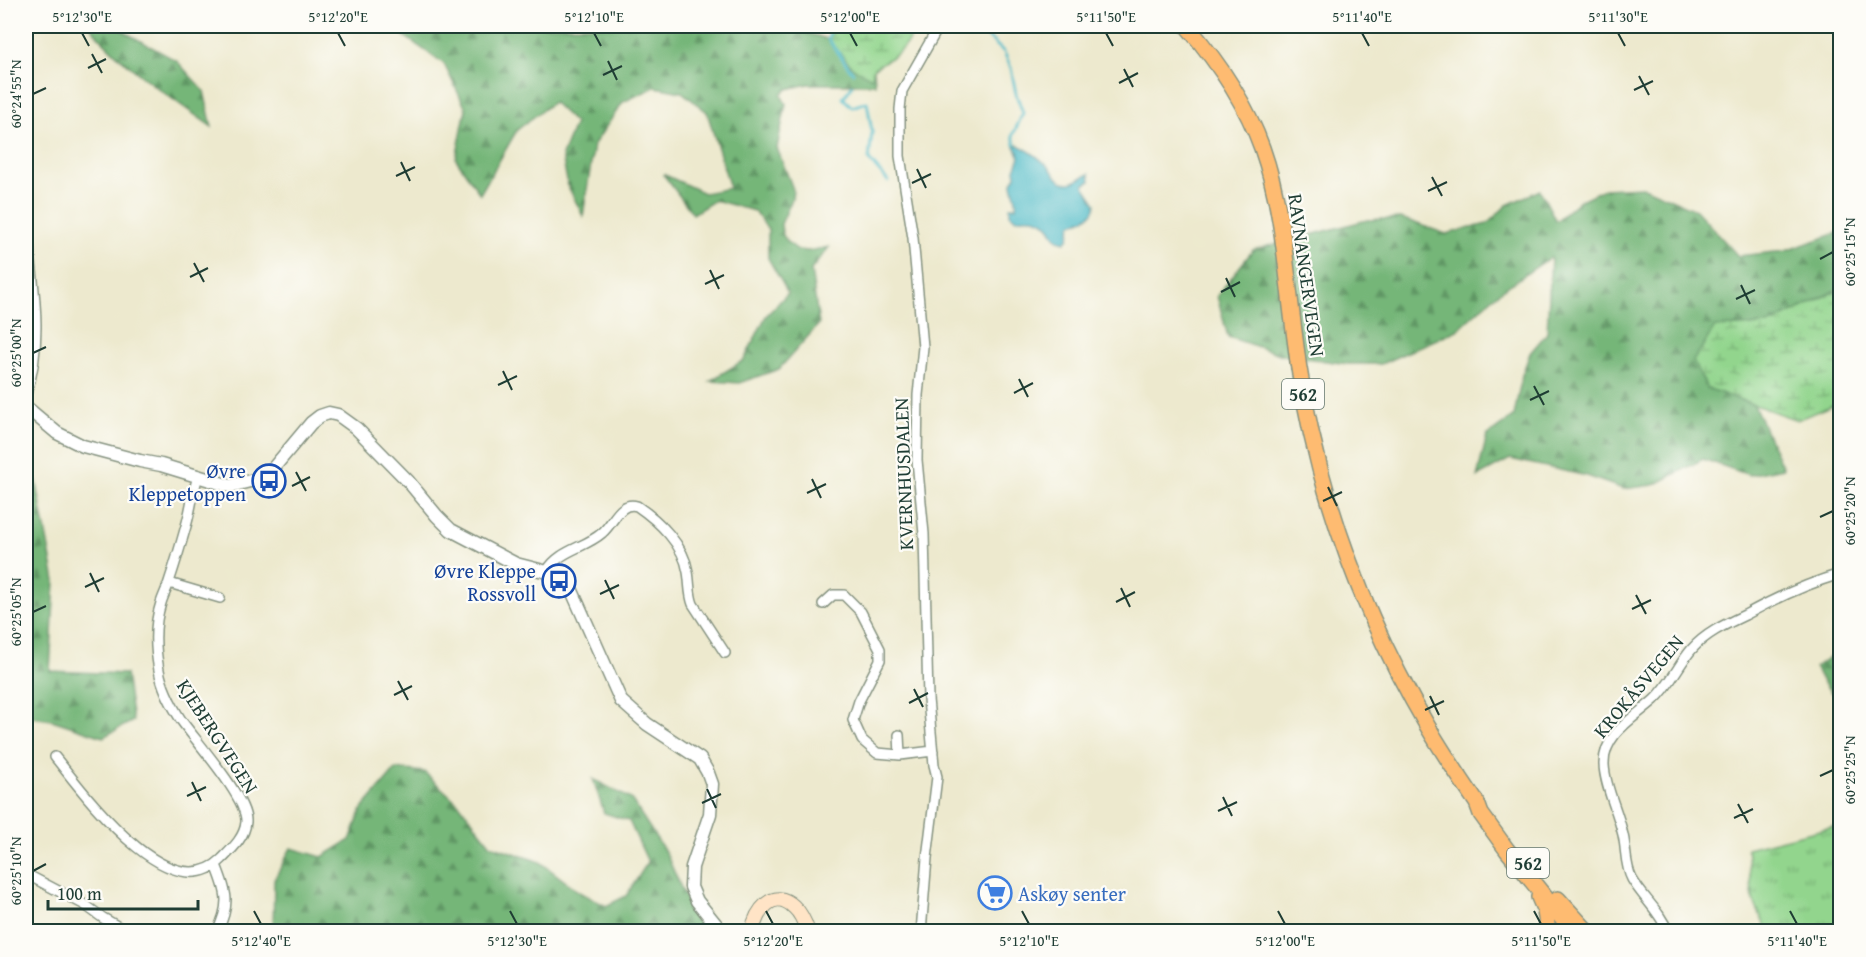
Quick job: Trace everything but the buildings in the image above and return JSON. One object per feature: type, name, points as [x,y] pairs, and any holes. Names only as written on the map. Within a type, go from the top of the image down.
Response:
[{"type":"main road","name":"RAVNANGERVEGEN","points":[[1187,26],[1217,63],[1232,87],[1258,138],[1267,165],[1280,219],[1303,394],[1320,469],[1351,563],[1383,641],[1413,701],[1437,743],[1477,803],[1481,814],[1534,883],[1574,929]]},
{"type":"main road","name":"RAVNANGERVEGEN","points":[[1477,803],[1487,811],[1529,865],[1574,929]]},
{"type":"main road","points":[[1534,883],[1545,912],[1548,932]]},
{"type":"main road","points":[[752,932],[764,905],[778,900],[796,908],[808,932]]},
{"type":"street","name":"KVERNHUSDALEN","points":[[921,932],[937,777],[928,699],[924,534],[917,460],[918,395],[922,347],[913,238],[903,179],[899,132],[902,91],[939,26]]},
{"type":"street","points":[[26,220],[36,318],[32,364],[26,394]]},
{"type":"street","points":[[26,406],[51,429],[76,444],[161,465],[230,486],[258,479],[270,472],[282,460],[303,430],[320,416],[329,413],[338,414],[356,428],[452,530],[516,564],[559,575],[569,584],[621,700],[647,724],[700,759],[708,773],[712,784],[710,814],[692,867],[691,886],[697,901],[722,932]]},
{"type":"street","name":"KJEBERGVEGEN","points":[[198,477],[187,523],[161,603],[156,633],[162,681],[180,719],[238,798],[246,819],[238,841],[216,865]]},
{"type":"street","points":[[547,571],[563,554],[602,534],[624,507],[633,504],[679,546],[686,563],[693,604],[725,653]]},
{"type":"street","name":"KROKÅSVEGEN","points":[[1668,932],[1655,909],[1633,881],[1627,865],[1623,832],[1605,777],[1604,758],[1608,743],[1630,719],[1656,699],[1692,649],[1717,629],[1788,592],[1840,574]]},
{"type":"street","points":[[169,583],[220,598]]},
{"type":"street","points":[[823,604],[834,595],[844,595],[861,612],[880,649],[880,660],[859,701],[854,720],[862,740],[877,753],[900,755],[933,751]]},
{"type":"street","points":[[899,735],[900,755]]},
{"type":"street","points":[[55,758],[88,799],[122,835],[150,858],[189,873],[200,872],[216,865],[226,901],[226,910],[217,932]]},
{"type":"street","points":[[26,874],[85,905],[128,932]]},
{"type":"green space","points":[[90,26],[118,26],[121,30],[177,61],[204,91],[212,127],[131,67]]},
{"type":"green space","points":[[390,26],[776,26],[829,40],[853,68],[872,77],[874,68],[875,84],[808,84],[787,89],[781,95],[786,104],[777,148],[793,189],[792,199],[781,224],[782,233],[787,242],[798,250],[808,251],[829,247],[811,270],[819,324],[779,369],[739,383],[710,381],[744,360],[766,316],[788,293],[768,258],[768,229],[754,211],[715,200],[693,214],[663,174],[704,193],[730,188],[707,112],[682,92],[655,87],[623,102],[594,144],[583,216],[568,186],[562,155],[575,123],[553,102],[517,130],[480,194],[456,159],[466,109],[444,64]]},
{"type":"green space","points":[[829,26],[916,26],[907,43],[897,54],[874,68],[872,78],[853,68],[829,40]]},
{"type":"green space","points":[[1644,187],[1696,210],[1738,256],[1785,251],[1840,232],[1840,288],[1768,325],[1715,327],[1707,388],[1754,405],[1783,468],[1749,475],[1703,459],[1654,485],[1623,489],[1587,476],[1510,459],[1477,477],[1487,436],[1514,416],[1522,375],[1530,353],[1547,333],[1551,257],[1498,293],[1457,330],[1381,364],[1348,364],[1283,355],[1228,337],[1217,296],[1253,250],[1367,220],[1401,218],[1446,234],[1487,224],[1507,205],[1540,190],[1556,221],[1579,201],[1604,189]]},
{"type":"green space","points":[[1840,292],[1840,402],[1797,420],[1707,388],[1693,361],[1715,327],[1768,325],[1831,293]]},
{"type":"green space","points":[[36,480],[55,581],[50,671],[126,674],[133,721],[103,737],[52,720],[26,716],[26,487]]},
{"type":"green space","points":[[1840,650],[1840,703],[1823,682],[1815,667]]},
{"type":"green space","points":[[396,769],[424,772],[460,805],[491,845],[540,862],[578,891],[606,906],[626,896],[648,862],[629,821],[604,813],[593,779],[631,799],[666,853],[695,920],[717,931],[273,932],[274,880],[291,848],[322,857],[350,840],[362,809]]},
{"type":"green space","points":[[1840,825],[1840,931],[1768,931],[1753,900],[1747,848]]},
{"type":"water","points":[[1015,144],[1036,156],[1064,182],[1073,182],[1089,174],[1090,181],[1084,186],[1096,204],[1095,209],[1090,215],[1071,225],[1069,238],[1065,242],[1058,240],[1042,221],[1029,218],[1016,219],[1010,214],[1010,207],[1016,207],[1012,182],[1016,176],[1015,169],[1020,157]]},
{"type":"waterway","points":[[831,26],[828,39],[853,73]]},
{"type":"waterway","points":[[976,26],[1004,52],[1011,68],[1016,94],[1023,113],[1013,135],[1015,144]]},
{"type":"waterway","points":[[852,86],[843,98],[852,107],[867,102],[872,132],[869,160],[888,181]]},
{"type":"place","name":"Øvre Kleppetoppen","points":[[269,481]]},
{"type":"place","name":"Øvre Kleppe Rossvoll","points":[[559,581]]},
{"type":"place","name":"Askøy senter","points":[[995,893]]}]
